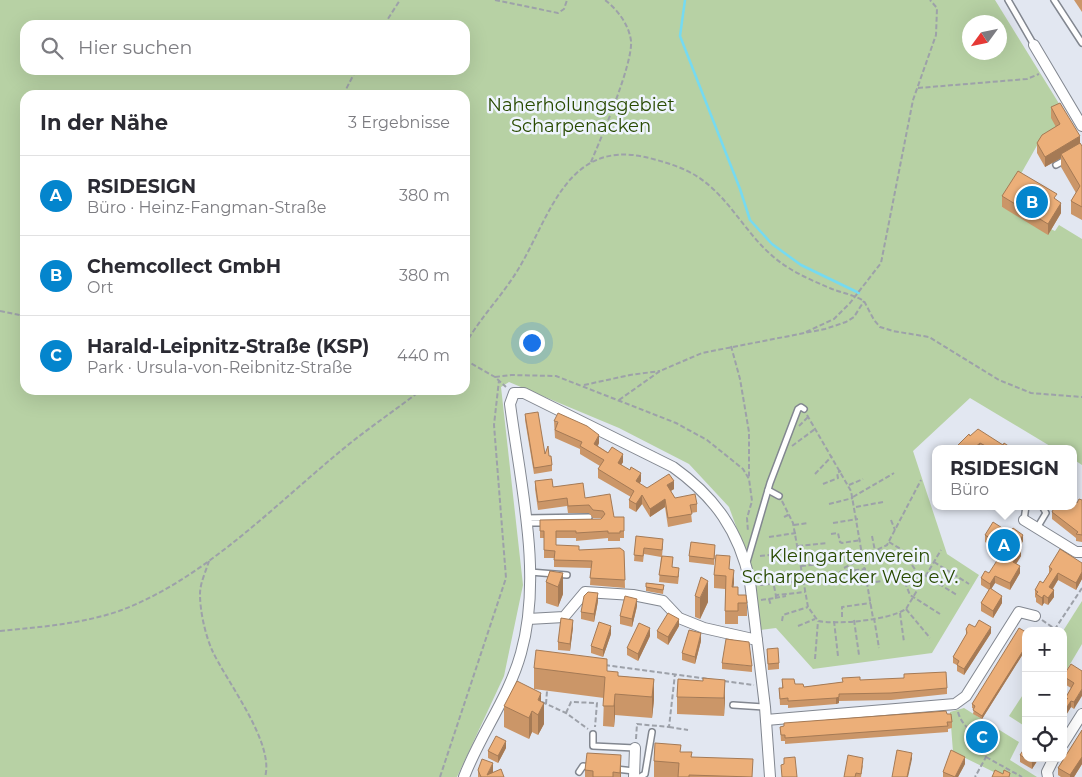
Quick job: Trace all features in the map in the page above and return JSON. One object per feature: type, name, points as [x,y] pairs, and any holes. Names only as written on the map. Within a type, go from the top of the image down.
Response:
[{"type":"street","points":[[1034,45],[1082,126]]},
{"type":"street","points":[[464,777],[508,687],[521,653],[528,619],[530,572],[510,404],[514,393],[524,393],[673,467],[696,483],[714,502],[728,523],[746,565],[765,707],[770,777]]},
{"type":"street","points":[[1024,520],[1076,552],[1082,552]]},
{"type":"street","points":[[528,619],[564,617],[585,592],[633,595],[663,602],[679,618],[704,628],[757,640]]},
{"type":"street","points":[[766,720],[955,704],[966,696],[1019,612],[1035,616]]},
{"type":"street","points":[[1067,738],[1082,714]]},
{"type":"street","points":[[635,748],[636,775]]},
{"type":"street","points":[[1048,777],[1047,772],[1052,762]]},
{"type":"lane","points":[[1008,0],[1034,45]]},
{"type":"lane","points":[[1054,0],[1082,43]]},
{"type":"lane","points":[[1056,165],[1075,154]]},
{"type":"lane","points":[[746,565],[768,490],[798,408],[804,409]]},
{"type":"lane","points":[[768,490],[779,496]]},
{"type":"lane","points":[[1024,520],[1025,510]]},
{"type":"lane","points":[[1037,528],[1046,513],[1044,510]]},
{"type":"lane","points":[[525,520],[590,520]]},
{"type":"lane","points":[[530,572],[567,575]]},
{"type":"lane","points":[[733,705],[765,707]]},
{"type":"lane","points":[[609,768],[636,775],[645,774],[652,732]]},
{"type":"lane","points":[[593,734],[593,746],[635,748]]},
{"type":"lane","points":[[580,772],[583,766],[600,767]]},
{"type":"path","points":[[387,20],[400,0]]},
{"type":"path","points":[[495,0],[558,13],[564,9],[567,0]]},
{"type":"path","points":[[591,162],[610,116],[631,47],[624,21],[605,0]]},
{"type":"path","points":[[806,332],[834,320],[881,263],[913,100],[936,35],[937,8],[930,0]]},
{"type":"path","points":[[918,88],[1027,79],[1049,70]]},
{"type":"path","points":[[346,90],[353,75]]},
{"type":"path","points":[[470,339],[511,282],[556,197],[578,171],[591,162],[614,154],[630,154],[658,160],[688,172],[720,196],[776,259],[811,280],[855,295],[864,301],[880,327],[930,337],[998,380],[1031,393],[1082,398]]},
{"type":"path","points":[[619,400],[660,371],[702,353],[846,322],[854,317],[864,301]]},
{"type":"path","points":[[0,311],[20,315]]},
{"type":"path","points":[[730,346],[740,378],[749,432],[749,479],[752,501],[747,518],[749,540],[739,546]]},
{"type":"path","points":[[470,363],[504,384]]},
{"type":"path","points":[[582,385],[630,374],[660,371]]},
{"type":"path","points":[[495,377],[511,374],[556,376],[582,385],[676,423],[707,440],[743,469],[749,479]]},
{"type":"path","points":[[440,777],[506,578],[494,425],[499,380]]},
{"type":"path","points":[[0,631],[53,626],[95,619],[121,610],[181,579],[210,560],[339,452],[414,395]]},
{"type":"path","points":[[804,409],[849,485],[856,507],[879,648]]},
{"type":"path","points":[[796,430],[808,417]]},
{"type":"path","points":[[792,446],[816,429]]},
{"type":"path","points":[[815,474],[832,456]]},
{"type":"path","points":[[823,484],[838,478],[837,473],[841,471]]},
{"type":"path","points":[[829,504],[853,498],[894,473]]},
{"type":"path","points":[[849,485],[863,479]]},
{"type":"path","points":[[864,556],[886,546],[889,542],[921,480]]},
{"type":"path","points":[[779,496],[790,514],[794,525],[808,607],[817,620],[815,659]]},
{"type":"path","points":[[856,507],[883,502]]},
{"type":"path","points":[[784,517],[790,514]]},
{"type":"path","points":[[833,523],[858,519]]},
{"type":"path","points":[[890,520],[895,530]]},
{"type":"path","points":[[794,525],[808,523]]},
{"type":"path","points":[[769,537],[796,533]]},
{"type":"path","points":[[831,534],[838,533],[842,543],[861,540]]},
{"type":"path","points":[[872,536],[875,551]]},
{"type":"path","points":[[889,542],[904,552]]},
{"type":"path","points":[[798,546],[827,543]]},
{"type":"path","points":[[798,626],[817,620],[854,620],[900,613],[906,609],[914,597],[941,550]]},
{"type":"path","points":[[760,556],[799,552]]},
{"type":"path","points":[[871,552],[875,560]]},
{"type":"path","points":[[210,560],[200,592],[201,612],[211,648],[252,721],[267,767],[264,777]]},
{"type":"path","points":[[844,568],[855,562],[865,560]]},
{"type":"path","points":[[934,562],[969,584]]},
{"type":"path","points":[[801,566],[830,563]]},
{"type":"path","points":[[912,566],[923,581]]},
{"type":"path","points":[[802,576],[866,569]]},
{"type":"path","points":[[768,574],[802,571]]},
{"type":"path","points":[[902,575],[910,595],[940,614]]},
{"type":"path","points":[[926,576],[957,595]]},
{"type":"path","points":[[755,586],[803,581]]},
{"type":"path","points":[[848,582],[882,581]]},
{"type":"path","points":[[774,586],[776,597]]},
{"type":"path","points":[[1035,616],[1055,629],[1082,588]]},
{"type":"path","points":[[760,600],[805,592]]},
{"type":"path","points":[[769,599],[771,606]]},
{"type":"path","points":[[842,617],[842,607],[871,603]]},
{"type":"path","points":[[782,621],[783,615],[808,607]]},
{"type":"path","points":[[906,609],[930,638]]},
{"type":"path","points":[[900,613],[904,642]]},
{"type":"path","points":[[854,620],[859,655]]},
{"type":"path","points":[[834,621],[838,656]]},
{"type":"path","points":[[598,664],[714,680]]},
{"type":"path","points":[[669,727],[674,674]]},
{"type":"path","points":[[723,681],[762,686]]},
{"type":"path","points":[[546,704],[547,691]]},
{"type":"path","points":[[540,701],[566,713],[593,734]]},
{"type":"path","points":[[566,713],[571,702],[597,703],[593,734]]},
{"type":"path","points":[[958,713],[968,728],[977,735],[986,757],[1022,777]]},
{"type":"path","points":[[635,748],[636,724],[688,730]]},
{"type":"path","points":[[975,777],[986,757]]},
{"type":"green space","points":[[0,0],[995,0],[1004,15],[962,15],[962,60],[1007,60],[1007,19],[1071,123],[1039,142],[1002,207],[1055,231],[1059,225],[1082,239],[1082,465],[1077,462],[1077,445],[1048,445],[970,398],[913,451],[947,554],[979,575],[932,653],[813,669],[776,628],[761,630],[748,559],[729,507],[689,464],[619,428],[509,382],[501,387],[523,585],[504,676],[457,777],[0,777]]},
{"type":"green space","points":[[1082,601],[1082,644],[1067,669],[1067,627]]},
{"type":"green space","points":[[1022,696],[1022,724],[1009,716]]},
{"type":"green space","points":[[964,708],[1019,742],[1010,760],[1037,777],[1004,777],[953,752],[950,712]]},
{"type":"building","points":[[1060,103],[1080,136],[1045,157],[1037,143],[1042,135],[1060,124],[1051,107]]},
{"type":"building","points":[[1080,143],[1082,146],[1082,207],[1071,201],[1080,186],[1061,154]]},
{"type":"building","points":[[1018,171],[1057,194],[1054,198],[1061,203],[1048,224],[1002,196]]},
{"type":"building","points":[[538,412],[545,454],[548,446],[552,465],[534,468],[525,414]]},
{"type":"building","points":[[558,413],[587,426],[599,435],[594,444],[608,453],[612,447],[623,454],[618,463],[630,470],[631,467],[641,473],[636,481],[647,488],[669,474],[674,481],[667,485],[675,498],[695,494],[697,504],[690,505],[692,514],[668,518],[665,499],[650,509],[642,495],[636,504],[629,500],[634,491],[598,469],[604,460],[580,446],[582,442],[555,430],[558,422],[554,421]]},
{"type":"building","points":[[978,429],[1003,445],[984,445],[980,443],[978,445],[958,445],[969,434],[970,436]]},
{"type":"building","points":[[552,479],[553,487],[583,483],[585,498],[610,494],[614,517],[624,517],[624,531],[620,531],[620,533],[608,533],[608,531],[576,533],[576,531],[556,531],[556,545],[579,546],[579,550],[620,548],[624,551],[625,580],[590,578],[592,561],[554,560],[555,551],[544,550],[544,531],[540,531],[540,520],[601,519],[605,514],[603,511],[593,510],[589,505],[568,506],[567,498],[538,502],[535,481]]},
{"type":"building","points":[[1079,499],[1082,500],[1082,535],[1076,534],[1078,532],[1052,512],[1053,510],[1077,510]]},
{"type":"building","points":[[993,522],[1010,533],[1013,528],[1023,535],[1016,546],[1021,549],[1013,562],[1020,566],[1010,583],[995,576],[990,584],[981,578],[985,571],[989,573],[998,559],[1001,561],[1008,549],[985,535]]},
{"type":"building","points":[[636,536],[663,539],[662,550],[644,548],[643,556],[634,555]]},
{"type":"building","points":[[691,542],[715,545],[714,559],[689,556]]},
{"type":"building","points":[[1060,549],[1082,563],[1082,572],[1076,583],[1058,573],[1049,587],[1054,590],[1048,598],[1044,595],[1042,598],[1036,594],[1038,592],[1035,590],[1040,581],[1043,583],[1052,569],[1049,567]]},
{"type":"building","points":[[716,555],[730,556],[729,569],[734,570],[732,587],[738,587],[738,595],[746,595],[747,603],[738,603],[738,611],[725,611],[726,576],[714,575]]},
{"type":"building","points":[[662,556],[673,557],[672,567],[679,568],[678,577],[659,575]]},
{"type":"building","points":[[550,571],[563,573],[558,587],[546,582]]},
{"type":"building","points":[[701,577],[708,581],[700,598],[695,596]]},
{"type":"building","points":[[646,583],[664,585],[663,590],[646,587]]},
{"type":"building","points":[[990,588],[1002,596],[993,611],[981,603]]},
{"type":"building","points":[[588,592],[598,593],[594,614],[581,612],[584,596]]},
{"type":"building","points":[[625,596],[637,599],[632,619],[620,616]]},
{"type":"building","points":[[668,613],[679,619],[668,637],[657,631]]},
{"type":"building","points":[[561,618],[573,620],[570,644],[558,642]]},
{"type":"building","points":[[979,620],[991,627],[964,669],[957,665],[959,661],[953,657],[967,633],[966,629],[969,624],[975,627]]},
{"type":"building","points":[[599,622],[611,626],[603,650],[591,646]]},
{"type":"building","points":[[639,623],[650,628],[638,654],[627,648]]},
{"type":"building","points":[[1019,628],[1022,630],[1022,652],[982,716],[973,710],[975,706],[972,704]]},
{"type":"building","points":[[689,630],[701,633],[695,657],[682,653]]},
{"type":"building","points":[[726,639],[749,642],[752,666],[722,663]]},
{"type":"building","points":[[778,648],[779,663],[768,664],[767,649]]},
{"type":"building","points":[[536,650],[607,659],[607,671],[618,672],[618,676],[654,679],[652,697],[615,694],[614,706],[603,706],[605,677],[534,668]]},
{"type":"building","points":[[1071,664],[1082,671],[1082,689],[1074,702],[1071,701],[1067,707],[1067,695],[1074,683],[1067,679],[1067,670]]},
{"type":"building","points":[[946,672],[947,688],[891,693],[839,694],[839,697],[836,698],[788,701],[788,698],[780,699],[779,688],[783,688],[782,679],[794,679],[795,684],[803,684],[804,687],[843,682],[842,678],[860,677],[860,680],[904,678],[904,674]]},
{"type":"building","points":[[703,678],[725,680],[724,698],[677,697],[678,679],[703,681]]},
{"type":"building","points":[[517,681],[541,693],[538,700],[544,703],[538,715],[532,711],[529,718],[504,706]]},
{"type":"building","points":[[946,711],[947,714],[951,714],[952,722],[947,722],[948,726],[785,738],[785,735],[781,735],[780,727],[784,726],[784,723]]},
{"type":"building","points":[[1082,730],[1082,757],[1070,775],[1058,768],[1062,762],[1067,762],[1067,754]]},
{"type":"building","points":[[496,736],[506,741],[498,756],[488,751]]},
{"type":"building","points":[[655,743],[681,745],[680,752],[692,752],[691,757],[753,759],[752,777],[689,775],[689,777],[678,777],[679,763],[654,761]]},
{"type":"building","points":[[897,750],[912,753],[907,777],[892,777]]},
{"type":"building","points":[[951,750],[965,757],[955,777],[943,772]]},
{"type":"building","points":[[587,753],[621,755],[620,773],[613,772],[613,777],[593,777],[593,771],[585,770]]},
{"type":"building","points":[[848,755],[863,758],[861,774],[856,773],[855,777],[844,777]]},
{"type":"building","points":[[795,757],[797,777],[782,777],[781,765],[784,764],[784,758]]},
{"type":"building","points":[[482,759],[493,763],[487,775],[501,769],[504,777],[481,777],[478,770]]},
{"type":"building","points":[[995,770],[1003,774],[1004,770],[1010,773],[1009,777],[992,777]]},
{"type":"waterway","points":[[685,0],[680,36],[740,189],[750,220],[772,244],[801,265],[859,293]]},
{"type":"place","name":"Chemcollect GmbH","points":[[1032,202]]},
{"type":"place","name":"RSIDESIGN","points":[[1004,545]]},
{"type":"place","name":"Harald-Leipnitz-Straße (KSP)","points":[[982,737]]},
{"type":"park label","name":"Naherholungsgebiet Scharpenacken","points":[[581,115]]},
{"type":"park label","name":"Kleingartenverein Scharpenacker Weg e.V.","points":[[850,566]]}]
